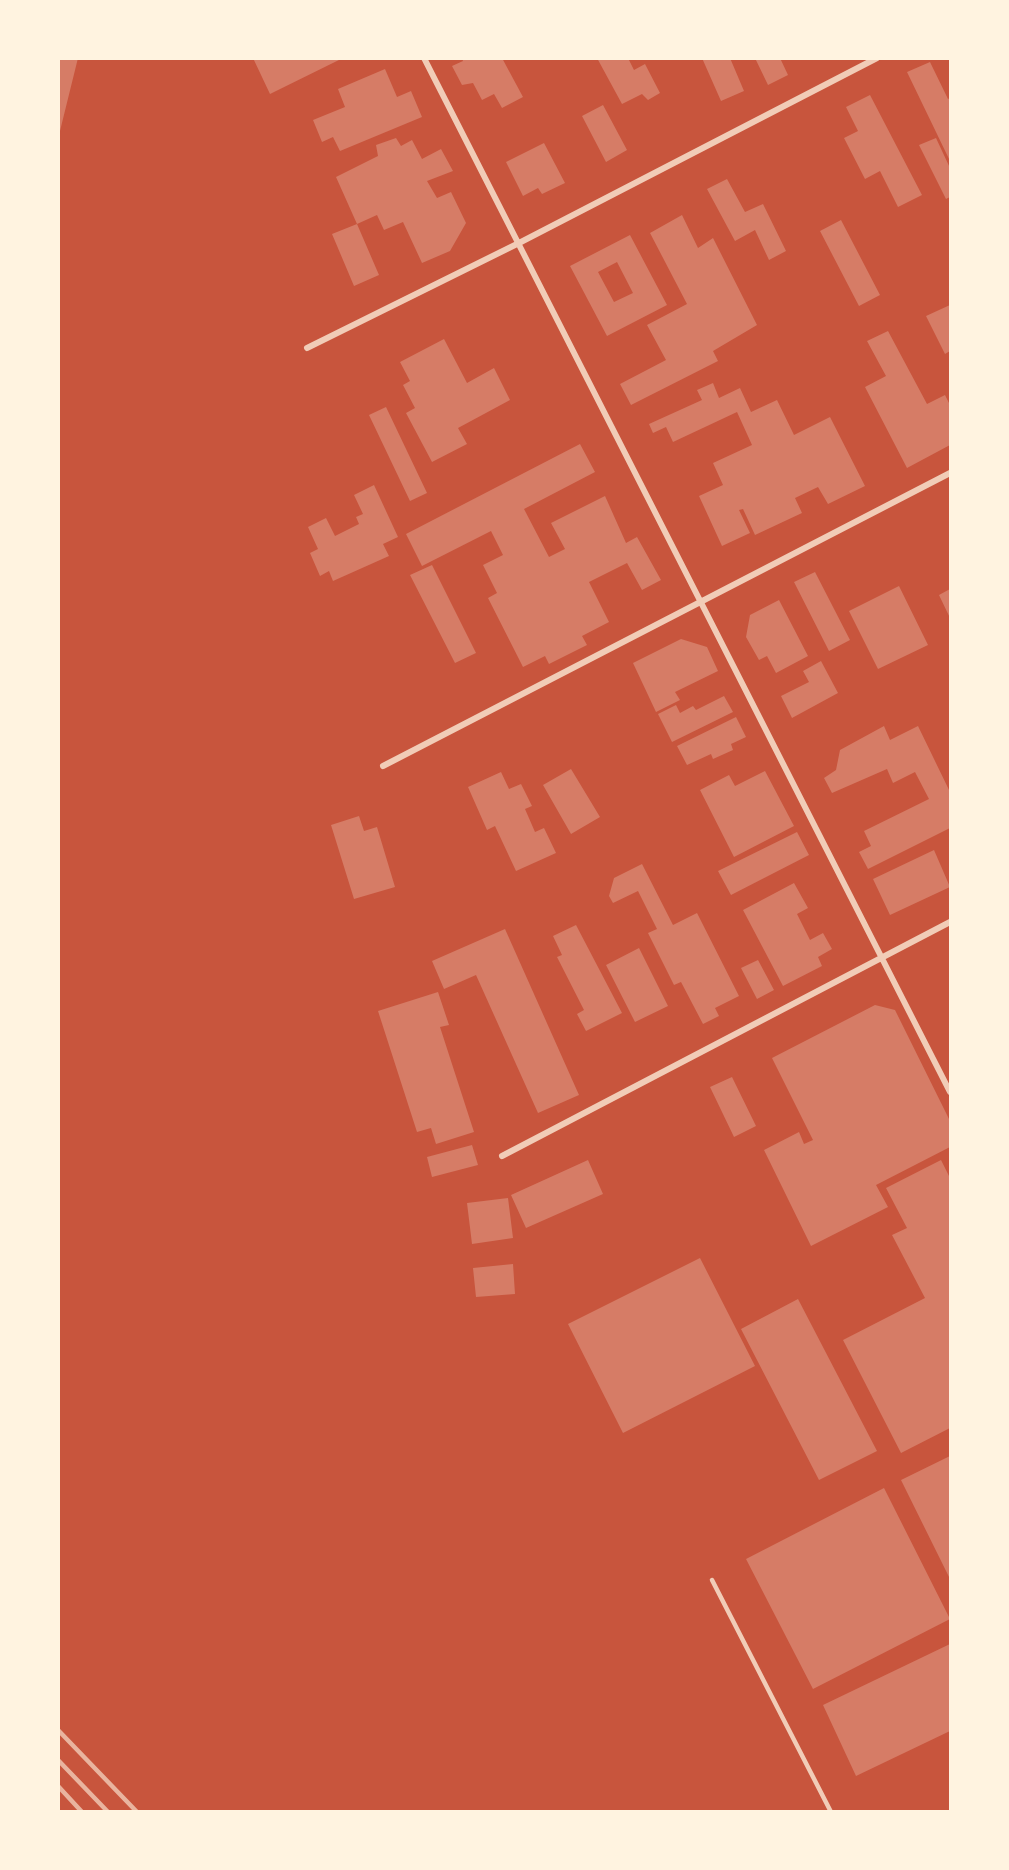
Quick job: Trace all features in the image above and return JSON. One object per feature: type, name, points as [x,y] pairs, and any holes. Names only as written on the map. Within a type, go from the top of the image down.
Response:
[{"type":"street","points":[[424,58],[951,1092]]},
{"type":"street","points":[[307,348],[519,243],[877,58]]},
{"type":"street","points":[[383,766],[951,473]]},
{"type":"street","points":[[502,1156],[951,922]]},
{"type":"lane","points":[[712,1580],[831,1812]]},
{"type":"building","points":[[58,58],[78,58],[59,135],[58,135]]},
{"type":"building","points":[[253,58],[343,58],[270,94]]},
{"type":"building","points":[[462,58],[502,58],[523,97],[502,108],[494,94],[482,100],[473,83],[462,85],[452,66],[463,61]]},
{"type":"building","points":[[597,58],[628,58],[634,70],[645,64],[660,93],[648,100],[642,94],[622,104]]},
{"type":"building","points":[[702,58],[730,58],[744,91],[721,101]]},
{"type":"building","points":[[755,58],[780,58],[788,75],[768,85]]},
{"type":"building","points":[[930,62],[948,99],[950,98],[950,161],[907,72]]},
{"type":"building","points":[[385,69],[397,97],[411,91],[422,117],[340,151],[333,137],[322,142],[313,120],[345,107],[338,89]]},
{"type":"building","points":[[870,95],[922,195],[898,207],[880,171],[865,179],[844,138],[858,131],[846,107]]},
{"type":"building","points":[[603,105],[627,150],[606,162],[582,116]]},
{"type":"building","points":[[396,138],[401,146],[412,140],[422,159],[441,149],[453,171],[427,181],[437,198],[451,192],[466,223],[450,251],[422,263],[403,222],[384,230],[377,215],[357,224],[336,177],[378,156],[376,145]]},
{"type":"building","points":[[936,138],[950,168],[950,197],[946,199],[919,145]]},
{"type":"building","points":[[544,143],[565,183],[542,194],[538,188],[523,196],[506,162]]},
{"type":"building","points":[[727,179],[745,212],[763,204],[786,251],[769,260],[755,230],[735,241],[707,189]]},
{"type":"building","points":[[682,215],[698,248],[713,238],[757,325],[713,351],[718,361],[631,405],[620,384],[666,360],[647,325],[687,304],[650,233]]},
{"type":"building","points":[[841,220],[880,295],[859,306],[820,231]]},
{"type":"building","points":[[357,224],[379,275],[354,286],[332,234]]},
{"type":"building","points":[[630,235],[667,305],[607,336],[570,266]],"holes":[[[617,262],[633,293],[614,302],[598,272]]]},
{"type":"building","points":[[950,305],[950,351],[945,354],[926,316]]},
{"type":"building","points":[[888,331],[927,404],[945,395],[950,405],[950,445],[907,468],[865,387],[886,376],[867,341]]},
{"type":"building","points":[[444,339],[467,383],[494,368],[510,400],[458,428],[467,444],[432,462],[406,413],[415,408],[403,385],[410,381],[400,362]]},
{"type":"building","points":[[713,383],[719,398],[740,388],[751,412],[777,400],[794,435],[830,417],[865,486],[828,504],[818,487],[795,498],[802,513],[755,535],[743,509],[739,510],[750,533],[722,546],[699,496],[723,485],[713,463],[752,445],[737,412],[673,442],[666,427],[653,433],[649,424],[702,400],[697,390]]},
{"type":"building","points":[[386,407],[427,493],[410,501],[369,415]]},
{"type":"building","points":[[580,444],[595,472],[524,509],[549,557],[565,549],[551,523],[605,496],[626,543],[637,537],[661,580],[642,590],[627,563],[589,582],[609,622],[582,636],[587,645],[549,664],[545,656],[523,667],[488,598],[497,593],[483,565],[503,555],[491,531],[422,566],[406,534]]},
{"type":"building","points":[[374,485],[398,537],[383,544],[389,556],[333,581],[329,571],[320,576],[310,553],[318,549],[308,527],[326,518],[335,536],[359,524],[356,517],[363,514],[354,495]]},
{"type":"building","points":[[432,565],[476,653],[455,663],[410,575]]},
{"type":"building","points":[[815,572],[850,640],[829,651],[794,582]]},
{"type":"building","points":[[899,586],[928,645],[878,669],[849,611]]},
{"type":"building","points":[[950,589],[950,618],[939,595]]},
{"type":"building","points":[[779,600],[808,656],[776,673],[767,656],[759,660],[746,637],[750,615]]},
{"type":"building","points":[[681,639],[707,647],[718,671],[675,692],[680,700],[656,712],[633,663]]},
{"type":"building","points":[[821,661],[838,693],[792,718],[781,696],[809,682],[803,671]]},
{"type":"building","points":[[724,696],[733,712],[672,742],[658,714],[676,705],[680,713],[693,706],[696,710]]},
{"type":"building","points":[[736,717],[746,737],[731,744],[733,750],[713,759],[711,754],[687,765],[677,746]]},
{"type":"building","points":[[884,726],[890,740],[918,726],[950,792],[950,828],[868,869],[859,852],[871,846],[864,831],[929,799],[915,772],[893,783],[887,769],[832,793],[824,778],[836,770],[840,750]]},
{"type":"building","points":[[571,769],[600,817],[571,834],[543,785]]},
{"type":"building","points":[[765,771],[794,826],[734,857],[700,790],[729,775],[735,786]]},
{"type":"building","points":[[501,772],[509,789],[521,784],[532,806],[525,809],[535,832],[544,828],[556,853],[516,871],[495,826],[487,830],[468,787]]},
{"type":"building","points":[[359,816],[364,831],[377,827],[395,887],[354,899],[331,825]]},
{"type":"building","points":[[797,832],[809,855],[731,895],[718,871]]},
{"type":"building","points":[[934,850],[950,887],[890,915],[873,879]]},
{"type":"building","points":[[642,864],[673,925],[697,913],[739,996],[715,1008],[719,1016],[703,1024],[681,982],[674,985],[648,933],[657,929],[638,891],[613,903],[609,896],[614,878]]},
{"type":"building","points":[[794,883],[808,908],[797,914],[810,940],[823,933],[832,949],[818,957],[822,966],[783,986],[743,910]]},
{"type":"building","points":[[576,925],[622,1013],[586,1031],[577,1014],[584,1010],[557,957],[562,955],[553,936]]},
{"type":"building","points":[[505,929],[579,1095],[538,1113],[476,975],[444,989],[432,961]]},
{"type":"building","points":[[639,948],[668,1006],[635,1022],[606,965]]},
{"type":"building","points":[[758,960],[774,990],[757,999],[741,968]]},
{"type":"building","points":[[438,992],[449,1025],[440,1027],[474,1132],[436,1144],[431,1128],[417,1132],[378,1011]]},
{"type":"building","points":[[875,1005],[895,1010],[950,1121],[950,1147],[876,1185],[888,1207],[811,1246],[764,1150],[799,1132],[804,1144],[813,1140],[772,1058]]},
{"type":"building","points":[[732,1077],[756,1126],[734,1137],[710,1087]]},
{"type":"building","points":[[472,1145],[478,1165],[432,1177],[427,1157]]},
{"type":"building","points":[[588,1160],[603,1194],[526,1228],[511,1195]]},
{"type":"building","points":[[941,1160],[950,1178],[950,1428],[901,1453],[843,1340],[925,1298],[892,1235],[907,1228],[886,1188]]},
{"type":"building","points":[[508,1198],[513,1238],[472,1244],[467,1203]]},
{"type":"building","points":[[700,1258],[755,1366],[623,1433],[568,1324]]},
{"type":"building","points":[[513,1264],[515,1294],[476,1297],[473,1268]]},
{"type":"building","points":[[798,1299],[877,1451],[819,1480],[741,1329]]},
{"type":"building","points":[[950,1456],[950,1579],[901,1480]]},
{"type":"building","points":[[884,1488],[950,1619],[813,1689],[746,1559]]},
{"type":"building","points":[[950,1644],[950,1731],[856,1776],[823,1705]]},
{"type":"railway","points":[[58,1730],[137,1812]]},
{"type":"railway","points":[[58,1760],[108,1812]]},
{"type":"railway","points":[[58,1786],[82,1812]]}]
